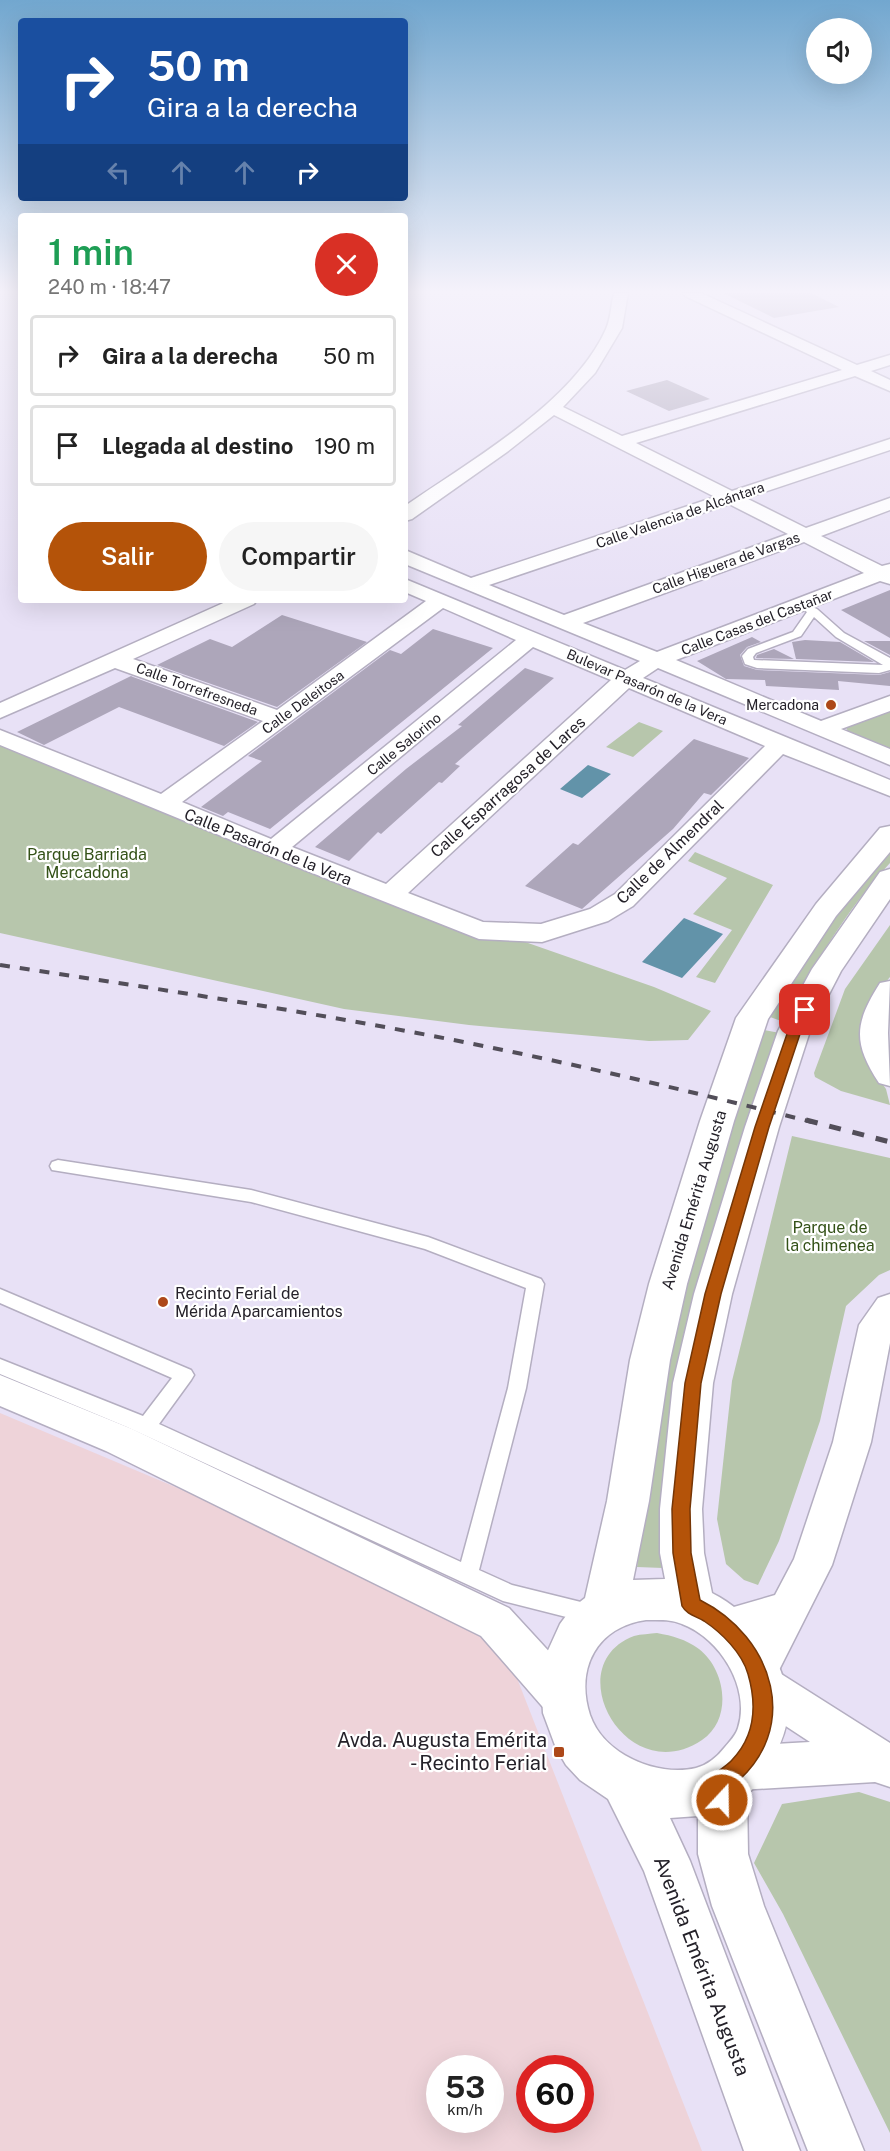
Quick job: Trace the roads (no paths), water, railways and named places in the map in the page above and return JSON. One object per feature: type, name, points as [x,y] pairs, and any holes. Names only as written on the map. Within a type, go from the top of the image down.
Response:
[{"type":"main road","name":"Avenida Emérita Augusta","points":[[601,1613],[628,1501],[650,1360],[668,1284],[717,1121],[752,1018],[826,910],[890,834]]},
{"type":"main road","points":[[709,1616],[682,1553],[681,1509],[693,1383],[713,1294],[762,1127],[794,1031],[827,969],[890,878]]},
{"type":"main road","points":[[646,1599],[669,1600],[709,1616],[744,1647],[759,1678],[764,1707],[761,1730],[752,1750],[730,1775],[700,1791],[676,1795],[651,1792],[626,1784],[602,1769],[583,1748],[569,1724],[562,1698],[563,1674],[569,1651],[581,1631],[601,1613],[624,1603],[646,1599]]},
{"type":"main road","points":[[730,1775],[723,1854],[738,1906],[836,2151]]},
{"type":"main road","name":"Avenida Emérita Augusta","points":[[626,1784],[665,1861],[772,2151]]},
{"type":"street","points":[[408,513],[501,448],[553,408],[567,393]]},
{"type":"street","points":[[621,442],[778,393]]},
{"type":"street","points":[[553,408],[887,574]]},
{"type":"street","name":"Calle Valencia de Alcántara","points":[[470,585],[890,444]]},
{"type":"street","name":"Calle Higuera de Vargas","points":[[562,623],[890,504]]},
{"type":"street","name":"Bulevar Pasarón de la Vera","points":[[408,558],[428,568],[657,660],[890,758]]},
{"type":"street","name":"Calle Casas del Castañar","points":[[627,678],[657,660],[807,608],[887,574]]},
{"type":"street","name":"Bulevar Pasarón de la Vera","points":[[408,586],[890,789]]},
{"type":"street","name":"Calle Deleitosa","points":[[164,804],[441,600]]},
{"type":"street","points":[[0,711],[240,603]]},
{"type":"street","name":"Calle Salorino","points":[[274,849],[531,638]]},
{"type":"street","name":"Calle Torrefresneda","points":[[114,660],[280,719]]},
{"type":"street","name":"Calle Esparragosa de Lares","points":[[390,895],[627,678]]},
{"type":"street","points":[[821,729],[890,703]]},
{"type":"street","name":"Calle Pasarón de la Vera","points":[[0,737],[479,930],[542,933]]},
{"type":"street","name":"Calle de Almendral","points":[[542,933],[599,915],[624,900],[780,744]]},
{"type":"street","points":[[890,990],[878,1009],[872,1032],[878,1060],[890,1076]]},
{"type":"street","points":[[882,1763],[759,1678],[812,1564],[852,1442],[876,1325],[890,1308]]},
{"type":"street","points":[[0,1390],[119,1440],[495,1622],[562,1698]]},
{"type":"street","points":[[709,1616],[790,1610]]},
{"type":"street","points":[[730,1775],[882,1763]]},
{"type":"lane","points":[[807,608],[840,635],[887,661],[889,667],[879,670],[749,662],[747,656],[752,651],[797,634],[807,608]]},
{"type":"lane","points":[[58,1166],[251,1196],[428,1243],[535,1284],[517,1388],[468,1574]]},
{"type":"lane","points":[[0,1296],[184,1376],[146,1426]]},
{"type":"lane","points":[[0,1366],[146,1426],[510,1594],[601,1613]]},
{"type":"water","points":[[588,765],[611,774],[582,798],[560,789]]},
{"type":"water","points":[[684,918],[723,934],[682,978],[642,962]]},
{"type":"railway","points":[[0,965],[417,1033],[616,1074],[812,1122]]},
{"type":"railway","points":[[806,1120],[890,1142]]},
{"type":"place","name":"Mercadona","points":[[831,705]]},
{"type":"place","name":"Recinto Ferial de Mérida Aparcamientos","points":[[163,1302]]},
{"type":"place","name":"Avda. Augusta Emérita - Recinto Ferial","points":[[559,1752]]},
{"type":"park label","name":"Parque Barriada Mercadona","points":[[87,863]]},
{"type":"park label","name":"Parque de la chimenea","points":[[830,1236]]}]
